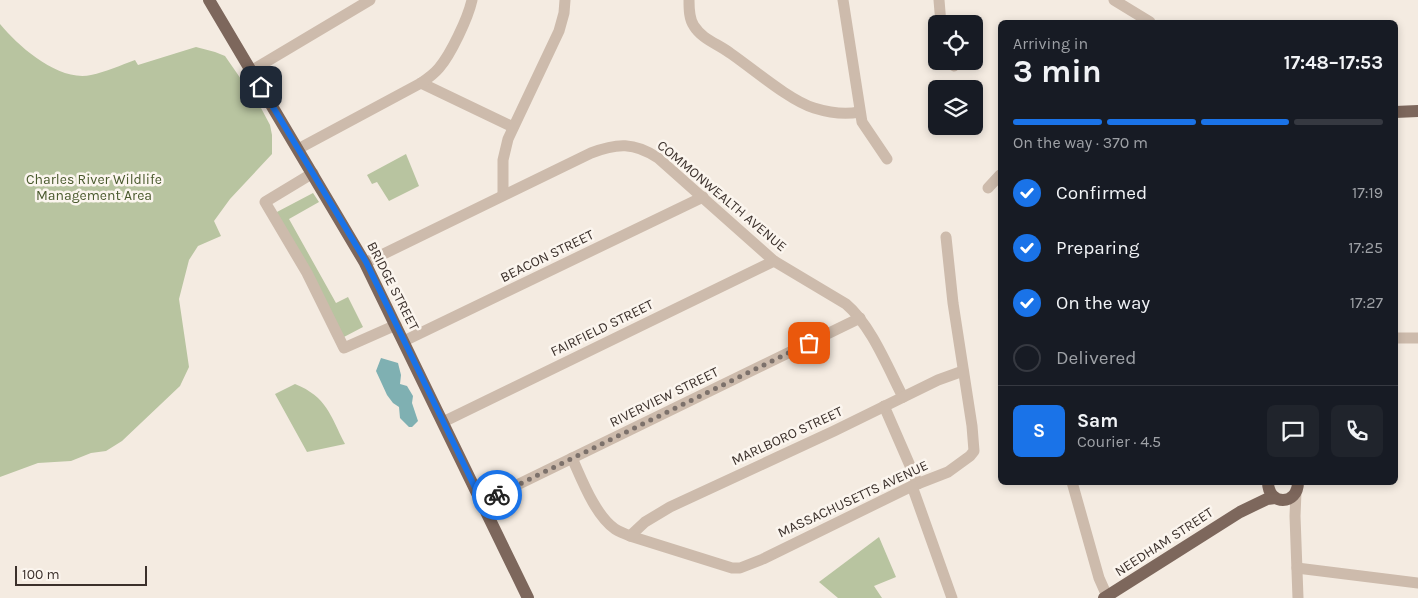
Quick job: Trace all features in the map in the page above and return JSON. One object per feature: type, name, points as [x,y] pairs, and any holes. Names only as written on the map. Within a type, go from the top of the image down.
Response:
[{"type":"main road","name":"BRIDGE STREET","points":[[209,0],[366,262],[528,598]]},
{"type":"main road","points":[[1398,112],[1418,111]]},
{"type":"main road","name":"NEEDHAM STREET","points":[[1240,512],[1266,485]]},
{"type":"main road","points":[[1268,485],[1269,491],[1280,499]]},
{"type":"main road","name":"NEEDHAM STREET","points":[[1106,597],[1240,512],[1256,503],[1289,499],[1297,487]]},
{"type":"street","points":[[251,71],[370,0]]},
{"type":"street","points":[[298,148],[421,83],[435,72],[445,60],[464,24],[472,0]]},
{"type":"street","points":[[503,195],[503,160],[513,127],[562,23],[565,0]]},
{"type":"street","points":[[689,0],[689,11],[693,25],[704,37],[776,87],[813,108],[851,114],[859,112]]},
{"type":"street","points":[[843,0],[859,112],[866,129],[887,159]]},
{"type":"street","points":[[938,0],[940,15]]},
{"type":"street","points":[[1114,0],[1131,18]]},
{"type":"street","points":[[421,83],[513,127]]},
{"type":"street","name":"COMMONWEALTH AVENUE","points":[[366,262],[591,153],[617,145],[639,148],[649,152],[703,197],[774,261],[846,304],[860,318],[903,398]]},
{"type":"street","points":[[313,173],[265,202],[307,273],[344,348],[396,325]]},
{"type":"street","points":[[988,188],[998,177]]},
{"type":"street","name":"BEACON STREET","points":[[404,341],[703,197]]},
{"type":"street","name":"MASSACHUSETTS AVENUE","points":[[572,458],[590,496],[607,522],[616,530],[732,568],[740,568],[763,559],[915,485],[948,472],[974,451],[972,426],[953,303],[946,238]]},
{"type":"street","name":"FAIRFIELD STREET","points":[[443,422],[774,261]]},
{"type":"street","name":"RIVERVIEW STREET","points":[[482,502],[860,318]]},
{"type":"street","points":[[1398,338],[1418,338]]},
{"type":"street","name":"MARLBORO STREET","points":[[630,536],[645,522],[670,507],[884,406],[963,371]]},
{"type":"street","points":[[884,406],[915,485],[952,598]]},
{"type":"street","points":[[1073,485],[1106,597]]},
{"type":"street","points":[[1297,487],[1295,516],[1298,598]]},
{"type":"street","points":[[1280,499],[1295,516]]},
{"type":"street","points":[[1297,568],[1418,583]]},
{"type":"green space","name":"Charles River Wildlife Management Area","points":[[0,24],[18,43],[41,61],[53,68],[79,76],[97,74],[135,60],[138,65],[196,47],[225,56],[261,108],[270,125],[272,154],[230,199],[214,221],[221,236],[198,246],[189,260],[179,299],[189,367],[180,386],[122,441],[106,451],[91,453],[71,461],[38,463],[0,477]]},
{"type":"green space","points":[[406,154],[419,186],[389,201],[377,182],[372,184],[367,175]]},
{"type":"green space","points":[[313,193],[319,202],[289,219],[336,303],[348,297],[363,327],[342,338],[275,213]]},
{"type":"green space","points":[[295,384],[306,389],[321,401],[345,444],[307,452],[275,394]]},
{"type":"green space","points":[[879,537],[896,577],[874,586],[882,598],[838,598],[819,582]]},
{"type":"water","points":[[381,358],[398,363],[401,375],[400,384],[407,386],[413,396],[412,403],[418,421],[412,427],[409,427],[400,418],[399,407],[387,395],[376,371]]},
{"type":"way so far","points":[[497,495],[809,343]]},
{"type":"route","points":[[261,87],[366,262],[482,502],[497,495]]}]
